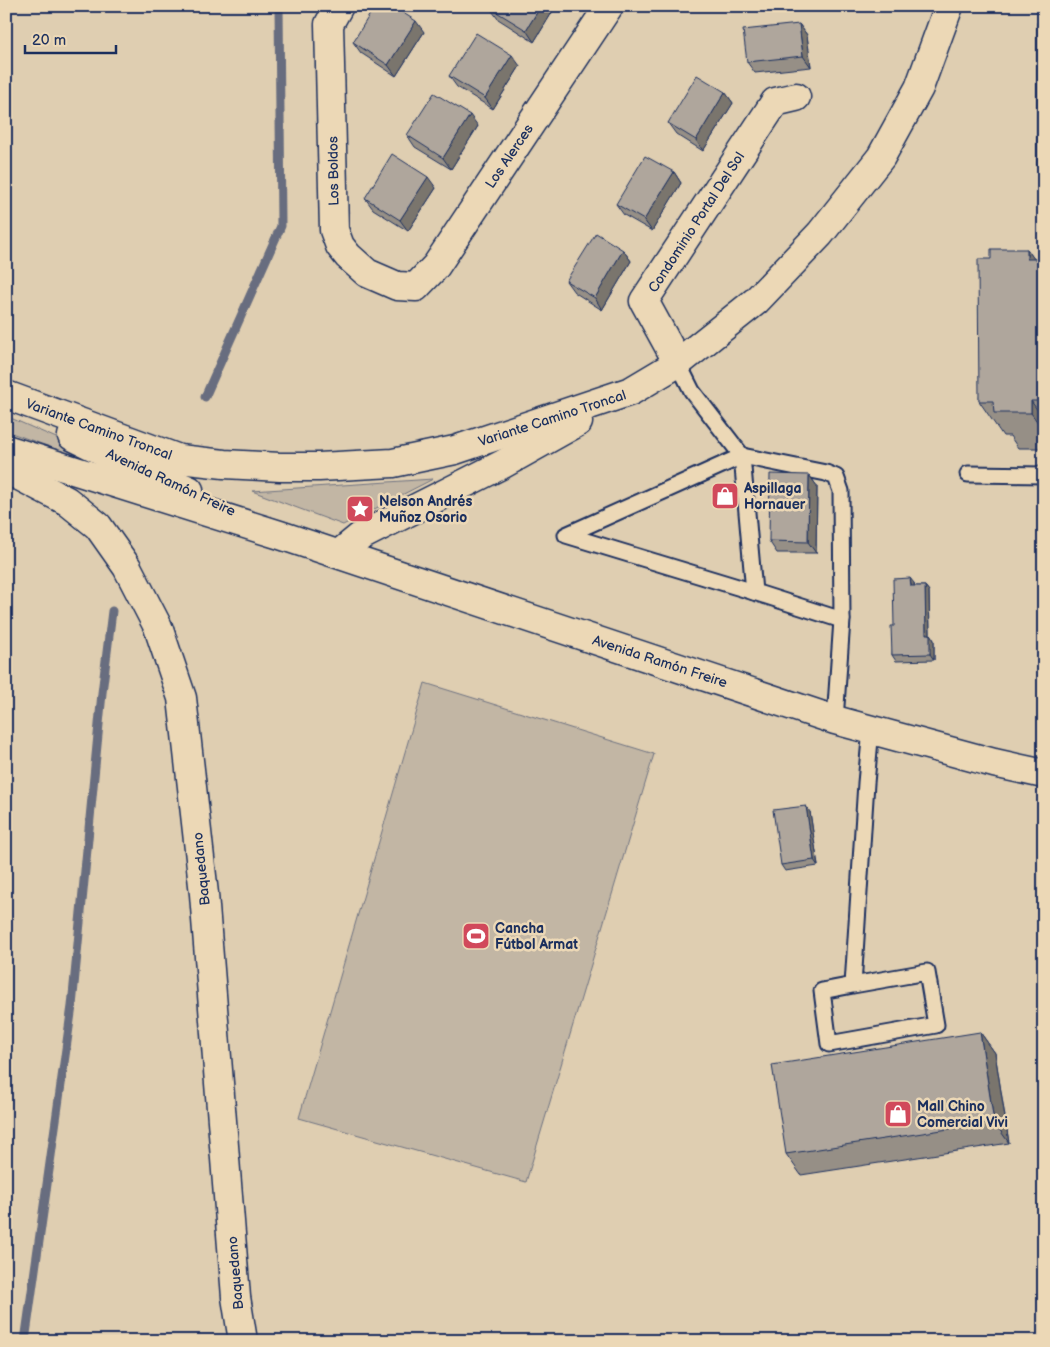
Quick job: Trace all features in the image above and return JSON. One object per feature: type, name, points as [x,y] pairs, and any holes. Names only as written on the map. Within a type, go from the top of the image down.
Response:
[{"type":"main road","name":"Los Alerces","points":[[397,286],[416,287],[436,266],[609,6]]},
{"type":"main road","name":"Variante Camino Troncal","points":[[6,395],[179,459],[224,464],[319,467],[393,463],[455,450],[632,391],[678,363],[756,301],[820,234],[880,157],[919,88],[949,6]]},
{"type":"main road","name":"Los Boldos","points":[[334,15],[334,230],[340,246],[366,273],[397,286]]},
{"type":"main road","name":"Condominio Portal Del Sol","points":[[678,363],[644,301],[775,102],[796,97]]},
{"type":"main road","points":[[339,554],[361,536],[504,464],[632,391]]},
{"type":"main road","name":"Avenida Ramón Freire","points":[[6,404],[131,465],[222,505],[280,535]]},
{"type":"main road","name":"Avenida Ramón Freire","points":[[6,449],[339,554],[836,720],[994,763],[1044,774]]},
{"type":"main road","name":"Baquedano","points":[[6,469],[67,501],[98,526],[127,567],[158,628],[182,698],[204,894],[236,1297],[243,1341]]},
{"type":"lane","points":[[678,363],[692,391],[742,456],[754,592]]},
{"type":"lane","points":[[836,720],[842,620],[841,491],[836,477],[826,473],[742,456],[566,535],[842,620]]},
{"type":"lane","points":[[968,474],[1044,475]]},
{"type":"lane","points":[[853,985],[870,729]]},
{"type":"lane","points":[[927,972],[936,1025],[829,1044],[822,991],[853,985],[927,972]]},
{"type":"shaded area","points":[[6,416],[86,451],[83,459],[6,431]]},
{"type":"shaded area","points":[[433,479],[343,525],[252,491]]},
{"type":"shaded area","name":"Cancha Fútbol Armat","points":[[425,683],[654,754],[526,1182],[299,1118]]},
{"type":"building","points":[[375,6],[392,6],[416,21],[388,65],[353,42]]},
{"type":"building","points":[[492,6],[541,6],[526,30],[490,8]]},
{"type":"building","points":[[1037,23],[1044,23],[1044,165],[1037,165]]},
{"type":"building","points":[[799,24],[803,56],[747,62],[743,30]]},
{"type":"building","points":[[476,33],[512,55],[485,98],[449,76]]},
{"type":"building","points":[[697,75],[725,92],[696,140],[668,123]]},
{"type":"building","points":[[434,93],[470,115],[443,158],[407,135]]},
{"type":"building","points":[[392,154],[428,177],[400,220],[365,198]]},
{"type":"building","points":[[645,156],[674,172],[644,220],[616,204]]},
{"type":"building","points":[[596,233],[623,250],[595,298],[566,281]]},
{"type":"building","points":[[991,249],[1027,249],[1027,259],[1042,259],[1042,401],[1031,401],[1031,413],[994,413],[993,401],[979,401],[978,259],[991,259]]},
{"type":"building","points":[[770,474],[809,475],[808,542],[769,541]]},
{"type":"building","points":[[910,578],[911,586],[925,586],[926,634],[930,634],[930,654],[892,655],[891,626],[894,626],[893,579]]},
{"type":"building","points":[[806,806],[814,860],[781,865],[773,810]]},
{"type":"building","points":[[1044,912],[1044,942],[1039,913]]},
{"type":"building","name":"Mall Chino Comercial Vivi","points":[[980,1032],[994,1122],[786,1154],[772,1065]]},
{"type":"waterway","points":[[205,397],[281,226],[279,6]]},
{"type":"waterway","points":[[25,1341],[72,1006],[102,693],[112,611]]},
{"type":"place","name":"Aspillaga Hornauer","points":[[725,496]]},
{"type":"place","name":"Nelson Andrés Muñoz Osorio","points":[[360,509]]},
{"type":"place","name":"Cancha Fútbol Armat","points":[[476,936]]},
{"type":"place","name":"Mall Chino Comercial Vivi","points":[[898,1114]]}]
